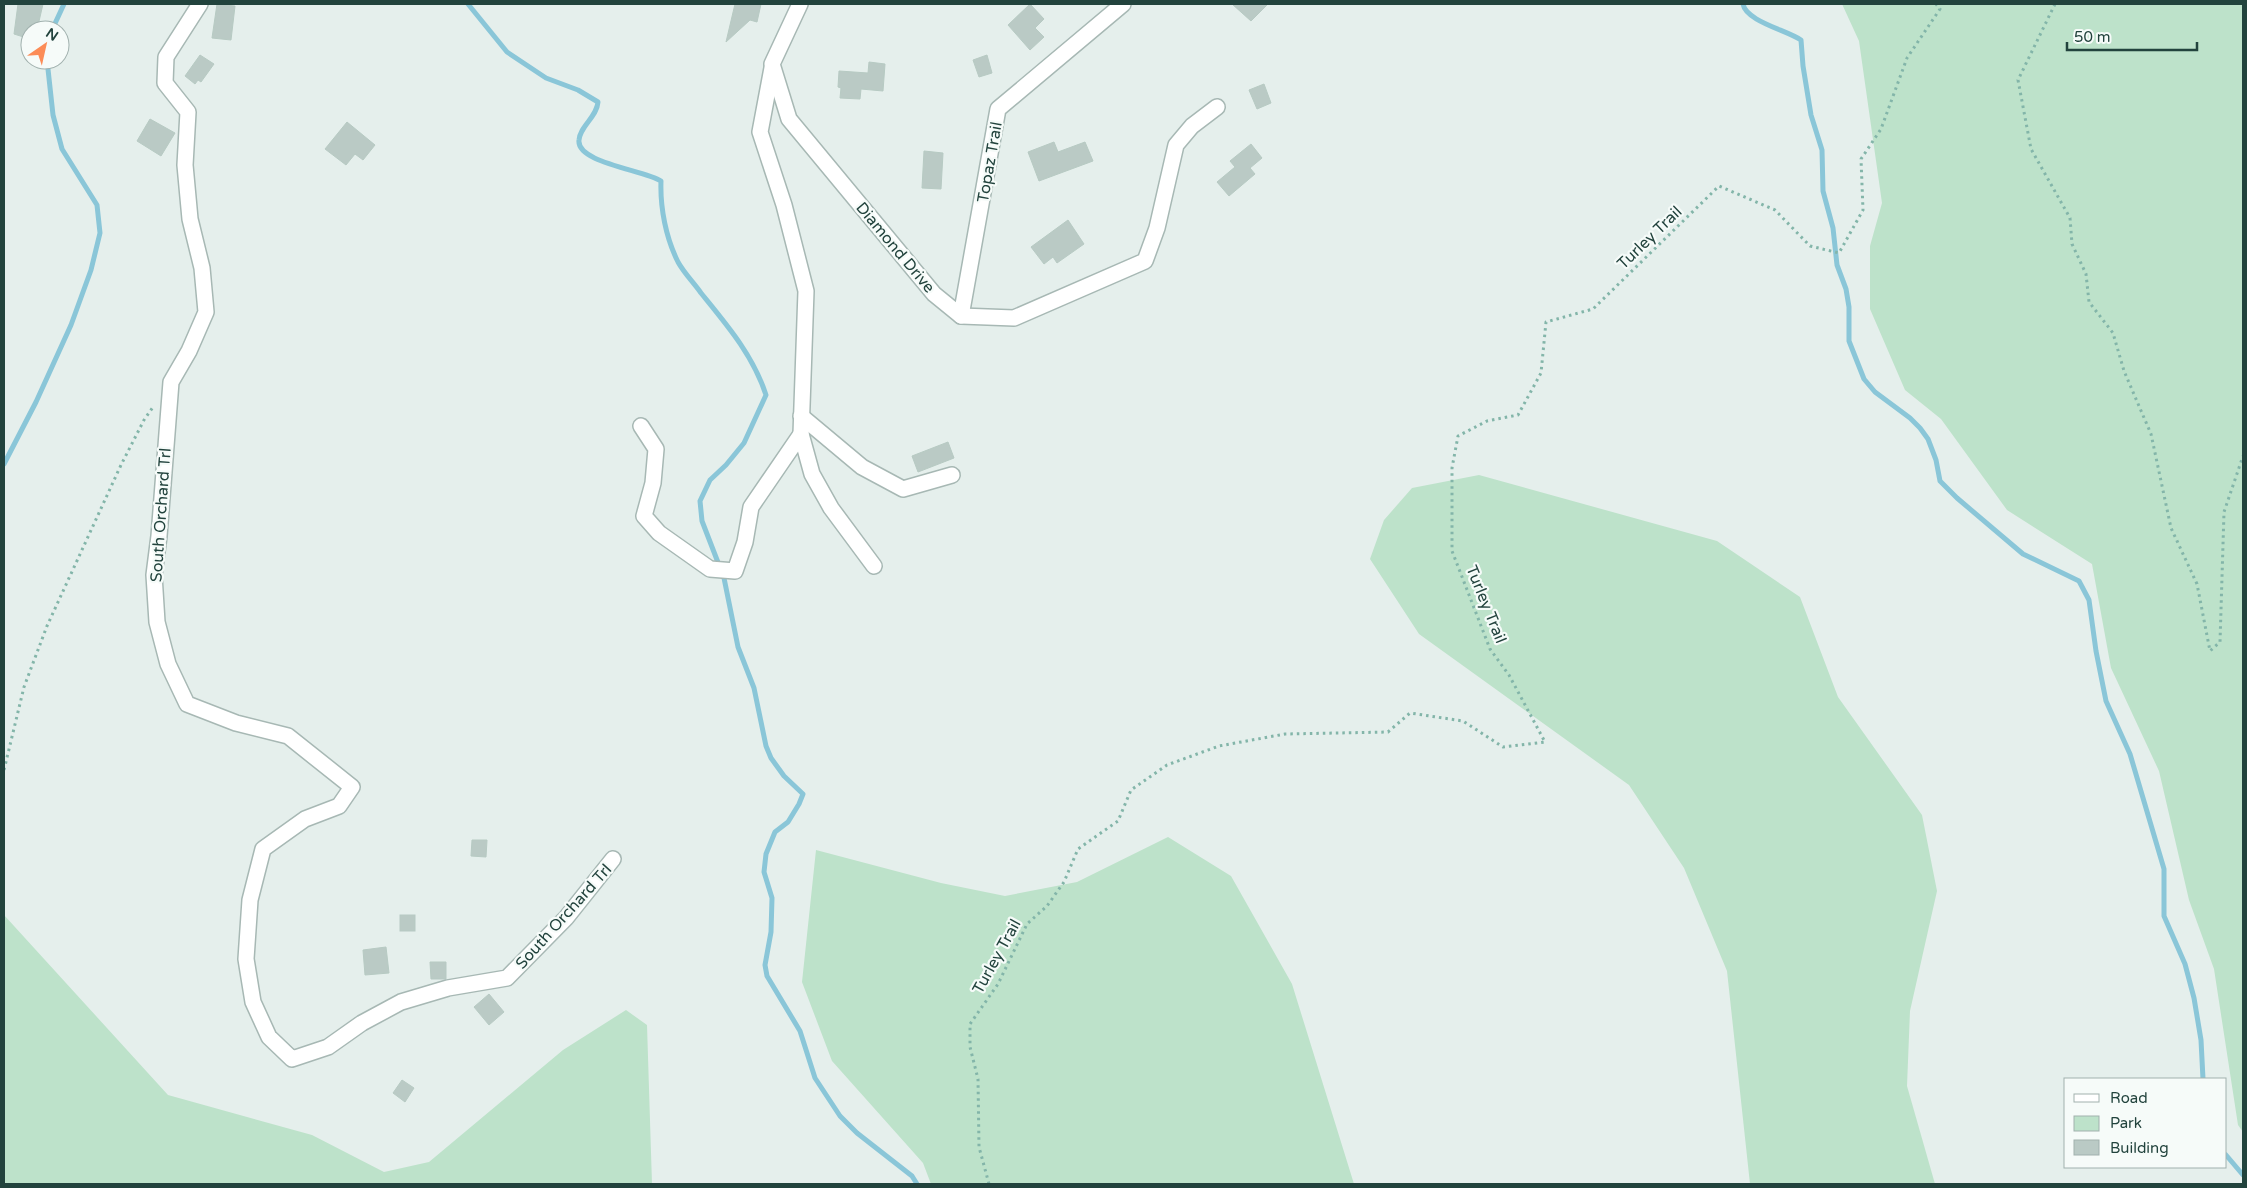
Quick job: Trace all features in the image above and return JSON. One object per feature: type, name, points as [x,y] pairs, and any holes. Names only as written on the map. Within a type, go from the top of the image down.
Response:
[{"type":"street","name":"South Orchard Trl","points":[[200,4],[166,57],[165,84],[188,112],[185,165],[190,219],[202,268],[206,312],[189,351],[171,382],[159,536],[154,574],[157,622],[168,664],[187,704],[236,723],[288,736],[352,787],[339,806],[305,819],[263,849],[250,900],[246,959],[253,1002],[269,1037],[292,1059],[328,1047],[362,1023],[401,1002],[448,988],[507,978],[566,918],[613,859]]},
{"type":"street","points":[[800,4],[772,64],[760,132],[784,205],[806,291],[801,434],[812,474],[831,508],[874,566]]},
{"type":"street","name":"Topaz Trail","points":[[961,316],[998,109],[1123,4]]},
{"type":"street","name":"Diamond Drive","points":[[772,64],[789,119],[934,294],[961,316]]},
{"type":"street","points":[[961,316],[1014,318],[1144,261],[1157,228],[1176,145],[1192,126],[1217,107]]},
{"type":"street","points":[[801,416],[862,467],[903,489],[952,475]]},
{"type":"street","points":[[641,426],[656,449],[653,483],[644,516],[660,533],[710,568],[735,571],[745,542],[751,507],[801,434]]},
{"type":"path","name":"Turley Trail","points":[[988,1184],[979,1147],[978,1078],[970,1047],[970,1024],[998,984],[1027,924],[1047,906],[1064,882],[1078,849],[1118,821],[1131,790],[1167,765],[1219,746],[1285,734],[1388,732],[1410,713],[1464,721],[1503,747],[1545,742],[1508,675],[1490,649],[1452,551],[1452,468],[1458,436],[1487,422],[1518,415],[1541,373],[1546,322],[1593,308],[1719,186],[1775,210],[1810,246],[1839,253],[1863,210],[1861,159],[1881,129],[1907,58],[1940,9],[1936,4]]},
{"type":"path","points":[[2055,4],[2018,80],[2031,149],[2070,218],[2072,244],[2086,274],[2088,302],[2113,333],[2124,371],[2151,434],[2171,528],[2197,584],[2210,651],[2220,642],[2224,512],[2243,456]]},
{"type":"path","points":[[4,770],[24,687],[47,626],[121,465],[144,420],[155,404]]},
{"type":"green space","points":[[1842,4],[2243,4],[2243,1132],[2238,1125],[2214,969],[2189,900],[2159,771],[2111,668],[2092,564],[2007,510],[1941,419],[1905,390],[1870,309],[1870,246],[1882,203],[1859,41]]},
{"type":"green space","points":[[1479,475],[1717,541],[1800,597],[1838,697],[1922,815],[1937,891],[1910,1011],[1907,1086],[1935,1184],[1750,1184],[1727,971],[1684,868],[1629,785],[1419,634],[1370,559],[1384,520],[1412,488]]},
{"type":"green space","points":[[1168,837],[1231,876],[1292,984],[1354,1184],[931,1184],[923,1163],[832,1061],[802,982],[816,850],[941,883],[1005,896],[1077,882]]},
{"type":"green space","points":[[4,915],[168,1095],[312,1135],[384,1172],[429,1162],[563,1050],[626,1010],[647,1025],[652,1184],[4,1184]]},
{"type":"building","points":[[18,4],[43,4],[39,20],[20,20],[20,36],[14,34]]},
{"type":"building","points":[[217,4],[235,6],[231,40],[212,38]]},
{"type":"building","points":[[735,4],[761,4],[757,22],[750,20],[726,42]]},
{"type":"building","points":[[1030,4],[1044,19],[1035,28],[1044,37],[1030,50],[1008,25]]},
{"type":"building","points":[[1232,4],[1268,4],[1251,21]]},
{"type":"building","points":[[200,55],[214,64],[201,82],[198,80],[195,84],[185,76]]},
{"type":"building","points":[[987,55],[992,73],[979,77],[973,60]]},
{"type":"building","points":[[869,62],[885,64],[883,91],[861,89],[860,99],[840,98],[841,88],[838,87],[839,71],[868,73]]},
{"type":"building","points":[[1264,84],[1271,103],[1257,109],[1249,90]]},
{"type":"building","points":[[150,119],[175,133],[161,156],[137,141]]},
{"type":"building","points":[[347,122],[375,145],[363,160],[355,154],[346,165],[325,149]]},
{"type":"building","points":[[1054,142],[1058,152],[1085,142],[1093,161],[1039,181],[1028,152]]},
{"type":"building","points":[[1251,144],[1262,158],[1250,168],[1255,174],[1229,196],[1217,182],[1235,167],[1230,161]]},
{"type":"building","points":[[924,151],[943,153],[941,189],[922,188]]},
{"type":"building","points":[[1068,220],[1084,244],[1057,263],[1053,257],[1044,264],[1031,247]]},
{"type":"building","points":[[948,442],[954,458],[918,472],[912,456]]},
{"type":"building","points":[[472,840],[487,840],[486,857],[471,856]]},
{"type":"building","points":[[400,915],[415,915],[415,931],[400,931]]},
{"type":"building","points":[[386,947],[389,973],[365,975],[363,950]]},
{"type":"building","points":[[430,962],[446,962],[446,979],[431,979]]},
{"type":"building","points":[[489,994],[504,1012],[489,1025],[474,1007]]},
{"type":"building","points":[[402,1080],[414,1088],[405,1102],[393,1093]]},
{"type":"waterway","points":[[57,20],[64,4]]},
{"type":"waterway","points":[[468,4],[507,52],[546,78],[578,90],[598,102],[595,112],[582,130],[579,140],[581,148],[588,155],[661,181],[665,223],[670,243],[678,262],[738,341],[761,380],[766,395],[744,443],[726,465],[710,480],[700,501],[702,521],[724,578],[738,647],[754,688],[766,746],[771,758],[784,776],[803,794],[788,822],[775,832],[766,854],[764,872],[772,898],[771,932],[765,965],[767,976],[800,1031],[815,1078],[840,1116],[857,1133],[912,1176],[917,1184]]},
{"type":"waterway","points":[[1743,4],[1751,15],[1767,25],[1801,40],[1811,115],[1822,150],[1823,191],[1833,228],[1837,265],[1846,289],[1849,307],[1849,341],[1864,379],[1875,392],[1910,418],[1920,428],[1928,439],[1936,460],[1940,481],[1957,498],[2023,554],[2079,581],[2089,600],[2096,651],[2106,701],[2130,754],[2164,869],[2164,916],[2185,964],[2194,998],[2201,1040],[2203,1078]]},
{"type":"waterway","points":[[4,464],[36,402],[71,325],[91,270],[100,233],[97,205],[62,149],[53,115],[48,70]]},
{"type":"waterway","points":[[2227,1156],[2243,1175]]}]
